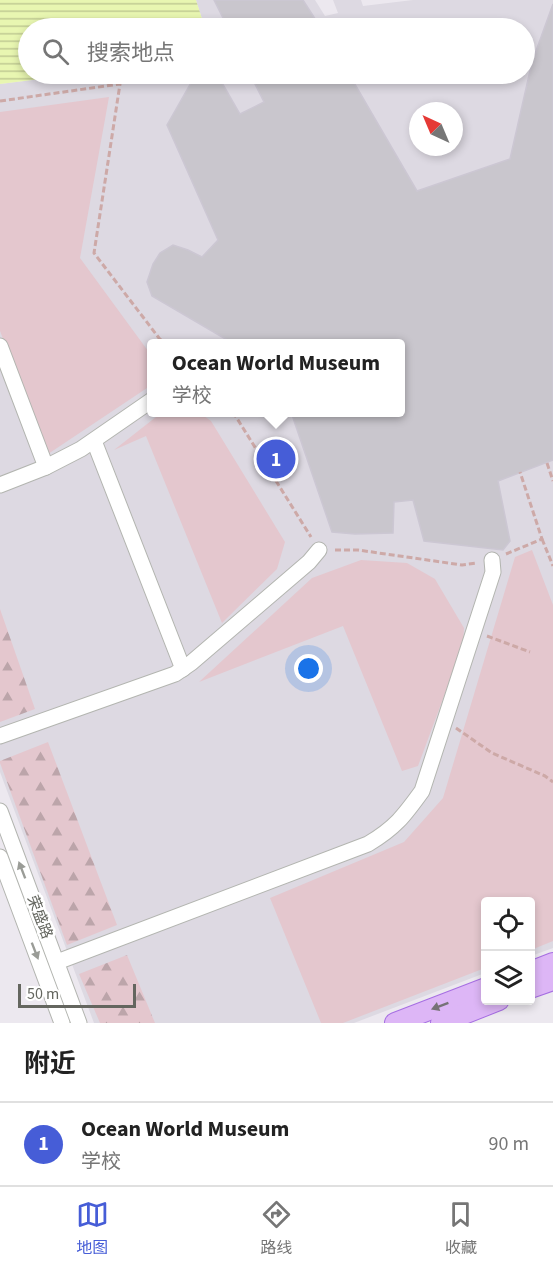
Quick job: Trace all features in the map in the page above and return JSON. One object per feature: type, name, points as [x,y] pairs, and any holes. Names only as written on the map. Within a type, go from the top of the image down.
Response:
[{"type":"main road","points":[[535,970],[553,963]]},
{"type":"main road","points":[[535,987],[553,980]]},
{"type":"main road","points":[[395,1023],[481,990]]},
{"type":"main road","points":[[441,1023],[486,1005]]},
{"type":"street","points":[[0,346],[46,467]]},
{"type":"street","points":[[0,485],[46,467],[94,441],[147,404]]},
{"type":"street","points":[[94,441],[183,669]]},
{"type":"street","points":[[0,736],[175,674],[199,657],[309,562],[319,550]]},
{"type":"street","points":[[57,962],[368,844],[387,833],[406,814],[422,791],[493,572],[492,560]]},
{"type":"street","name":"荣盛路","points":[[0,811],[80,1023]]},
{"type":"street","name":"荣盛路","points":[[0,857],[62,1023]]},
{"type":"path","points":[[0,101],[120,84],[94,253],[160,339]]},
{"type":"path","points":[[235,417],[319,550],[358,550],[462,566],[492,560],[542,539]]},
{"type":"path","points":[[547,463],[553,481]]},
{"type":"path","points":[[520,472],[553,566]]},
{"type":"path","points":[[474,631],[530,652]]},
{"type":"path","points":[[445,720],[492,753],[545,776],[553,782]]},
{"type":"shaded area","points":[[0,0],[196,0],[202,18],[18,18],[18,82],[0,84]]},
{"type":"shaded area","points":[[196,0],[315,0],[325,16],[338,13],[333,0],[361,0],[363,6],[413,0],[553,0],[553,948],[535,955],[535,897],[481,897],[481,975],[354,1023],[94,1023],[0,772],[0,84],[18,82],[18,84],[535,84],[535,18],[202,18]]},
{"type":"green space","points":[[109,97],[80,258],[147,350],[147,388],[48,454],[0,331],[0,112]]},
{"type":"green space","points":[[156,417],[206,417],[211,421],[285,542],[277,569],[222,623],[146,436],[114,450]]},
{"type":"green space","points":[[532,550],[553,605],[553,941],[535,948],[535,897],[481,897],[481,970],[343,1023],[321,1023],[270,898],[404,842],[443,798],[515,557]]},
{"type":"green space","points":[[361,560],[407,563],[435,579],[464,628],[463,645],[418,766],[402,771],[343,626],[199,682],[312,578]]},
{"type":"green space","points":[[0,609],[35,709],[0,722]]},
{"type":"green space","points":[[48,742],[117,925],[67,945],[0,763],[0,761]]},
{"type":"green space","points":[[127,955],[155,1023],[100,1023],[79,974]]},
{"type":"building","points":[[214,0],[303,0],[315,18],[223,18]]},
{"type":"building","points":[[553,4],[553,460],[498,481],[510,541],[503,550],[424,541],[413,500],[394,502],[393,533],[332,532],[293,417],[405,417],[405,339],[225,339],[152,296],[147,282],[153,264],[160,253],[173,245],[202,257],[218,240],[167,125],[190,84],[223,84],[240,114],[264,102],[255,84],[355,84],[417,191],[510,159],[527,84],[535,84],[535,54]]},
{"type":"place","name":"Ocean World Museum","points":[[276,459]]}]
